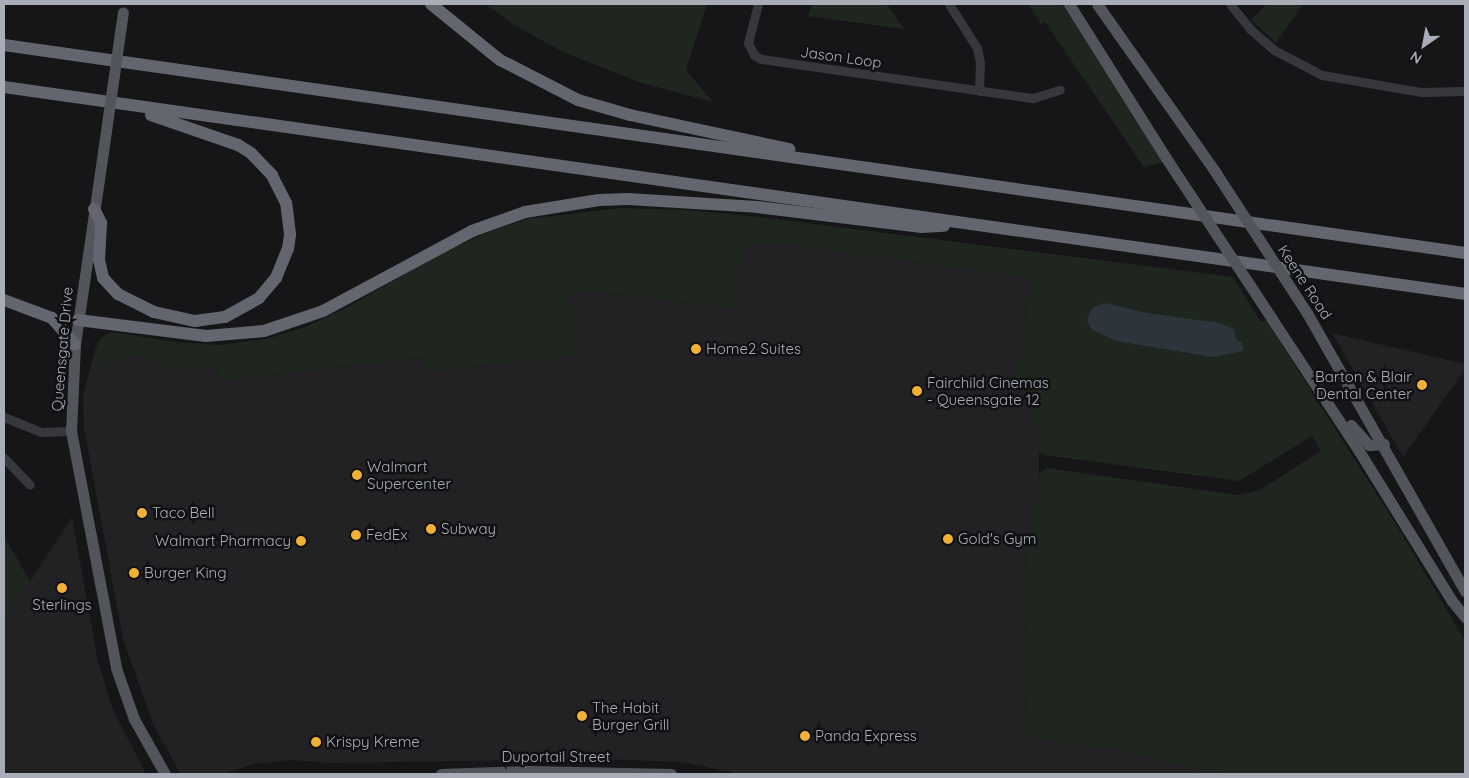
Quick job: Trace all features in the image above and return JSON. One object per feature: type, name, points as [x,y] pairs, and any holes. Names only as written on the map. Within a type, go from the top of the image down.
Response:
[{"type":"highway","points":[[431,4],[500,60],[578,100],[630,115],[852,166]]},
{"type":"highway","points":[[4,46],[1465,253]]},
{"type":"highway","points":[[4,87],[1465,294]]},
{"type":"highway","points":[[59,95],[167,119],[220,137],[251,154],[272,176],[286,204],[288,249],[276,278],[248,306],[215,319],[176,319],[132,302],[108,284],[100,268],[101,223],[94,209]]},
{"type":"highway","points":[[78,320],[206,336],[264,331],[323,311],[472,230],[525,212],[599,200],[628,199],[757,207],[922,228],[968,224]]},
{"type":"highway","points":[[4,300],[52,318],[75,344]]},
{"type":"main road","points":[[1069,4],[1166,158],[1326,400],[1452,601],[1465,617]]},
{"type":"main road","name":"Keene Road","points":[[1097,4],[1216,173],[1307,313],[1384,444],[1465,590]]},
{"type":"main road","name":"Queensgate Drive","points":[[123,8],[75,344],[72,431],[116,668],[134,719],[165,774]]},
{"type":"main road","points":[[1326,400],[1336,403],[1364,443],[1373,447],[1384,444]]},
{"type":"main road","name":"Duportail Street","points":[[441,774],[529,771],[671,774]]},
{"type":"street","name":"Jason Loop","points":[[758,4],[748,43],[754,55],[762,59],[1033,98],[1060,90]]},
{"type":"street","points":[[949,4],[977,48],[981,68],[979,91]]},
{"type":"street","points":[[1230,4],[1250,29],[1274,50],[1322,75],[1350,82],[1421,92],[1465,91]]},
{"type":"street","points":[[4,417],[41,432],[72,431]]},
{"type":"street","points":[[4,458],[30,486]]},
{"type":"shaded area","points":[[485,4],[707,4],[686,70],[713,102],[642,83],[565,53],[514,25]]},
{"type":"shaded area","points":[[812,4],[887,4],[904,29],[808,16]]},
{"type":"shaded area","points":[[1028,4],[1062,4],[1162,162],[1144,167],[1045,22],[1041,24]]},
{"type":"shaded area","points":[[1266,4],[1303,4],[1276,43],[1251,20]]},
{"type":"shaded area","points":[[622,208],[687,210],[760,217],[1233,277],[1261,322],[1266,320],[1402,534],[1465,641],[1465,774],[1222,774],[1124,751],[1027,737],[1022,733],[1027,692],[1027,639],[1021,601],[1022,582],[1039,475],[1043,470],[1047,468],[1237,495],[1260,490],[1321,451],[1312,436],[1239,481],[1044,455],[1039,451],[1032,411],[1015,381],[1031,278],[778,243],[744,243],[734,308],[569,289],[576,355],[427,372],[425,358],[219,381],[216,368],[174,371],[132,355],[90,369],[96,347],[102,337],[112,332],[175,342],[220,345],[266,339],[306,327],[342,310],[441,254],[484,234],[526,219]]},
{"type":"shaded area","points":[[743,243],[778,243],[1031,278],[1015,381],[1032,411],[1039,451],[1039,475],[1022,582],[1021,601],[1027,639],[1027,692],[1022,733],[1027,737],[1124,751],[1222,774],[740,774],[681,762],[602,759],[333,763],[290,760],[254,764],[224,774],[181,774],[154,727],[123,639],[84,428],[83,395],[90,369],[132,355],[174,371],[216,368],[219,381],[426,358],[428,372],[576,355],[568,289],[734,308]]},
{"type":"shaded area","points":[[1106,303],[1147,313],[1220,323],[1234,329],[1236,339],[1242,343],[1244,351],[1213,357],[1116,341],[1092,330],[1087,320],[1092,308]]},
{"type":"shaded area","points":[[1332,333],[1465,364],[1465,369],[1403,457]]},
{"type":"shaded area","points":[[72,517],[98,662],[113,710],[146,774],[4,774],[4,622]]},
{"type":"shaded area","points":[[4,536],[30,581],[4,622]]},
{"type":"place","name":"Home2 Suites","points":[[696,349]]},
{"type":"place","name":"Barton & Blair Dental Center","points":[[1422,385]]},
{"type":"place","name":"Fairchild Cinemas - Queensgate 12","points":[[917,391]]},
{"type":"place","name":"Walmart Supercenter","points":[[357,475]]},
{"type":"place","name":"Taco Bell","points":[[142,513]]},
{"type":"place","name":"Subway","points":[[431,529]]},
{"type":"place","name":"FedEx","points":[[356,535]]},
{"type":"place","name":"Gold's Gym","points":[[948,539]]},
{"type":"place","name":"Walmart Pharmacy","points":[[301,541]]},
{"type":"place","name":"Burger King","points":[[134,573]]},
{"type":"place","name":"Sterlings","points":[[62,588]]},
{"type":"place","name":"The Habit Burger Grill","points":[[582,716]]},
{"type":"place","name":"Panda Express","points":[[805,736]]},
{"type":"place","name":"Krispy Kreme","points":[[316,742]]}]
